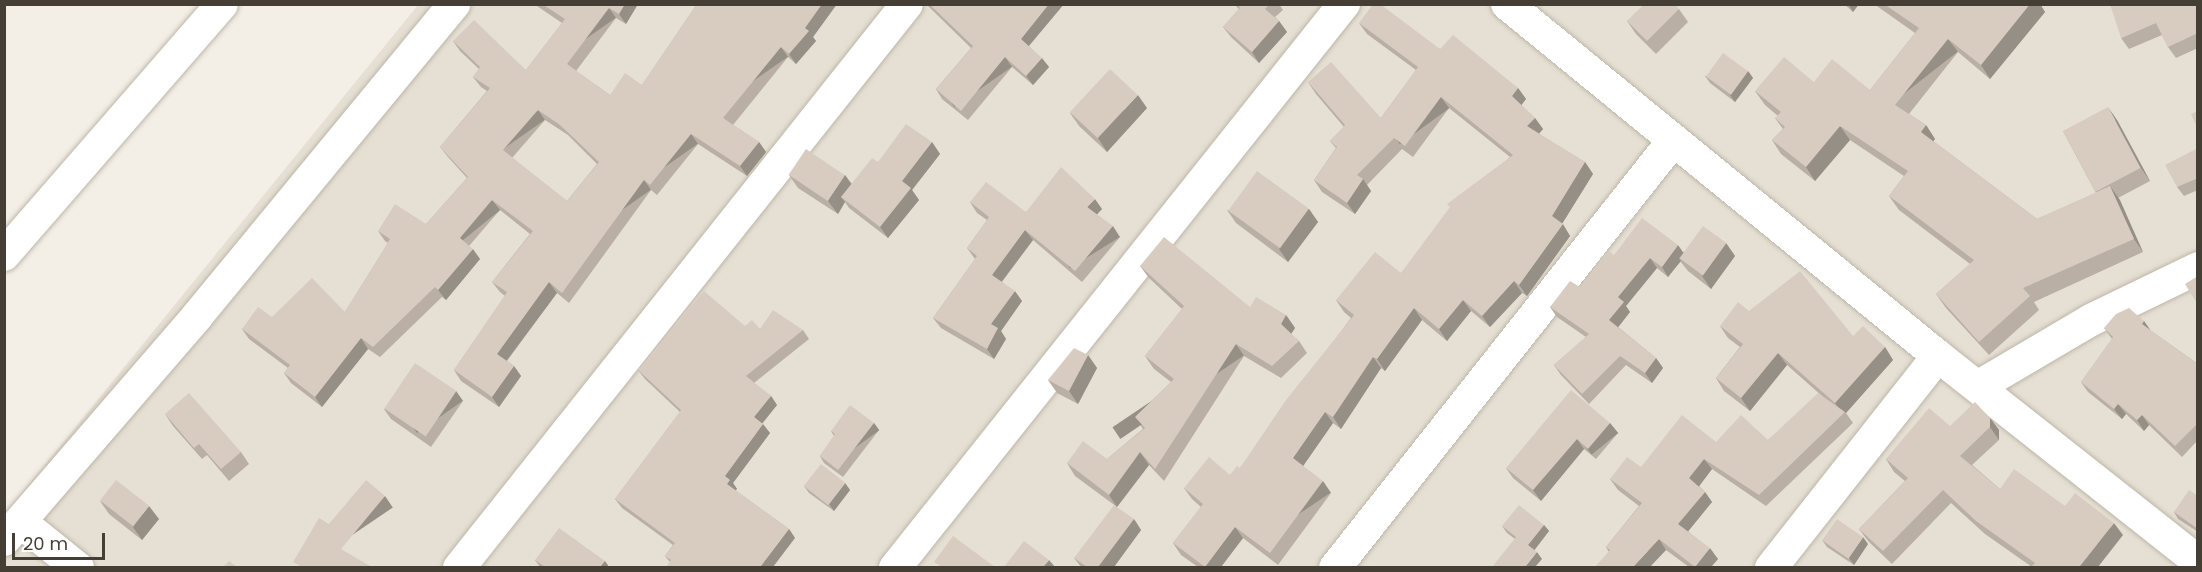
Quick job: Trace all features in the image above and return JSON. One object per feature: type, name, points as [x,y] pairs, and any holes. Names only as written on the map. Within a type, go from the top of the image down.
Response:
[{"type":"street","points":[[4,255],[222,4]]},
{"type":"street","points":[[78,567],[14,532],[454,4]]},
{"type":"street","points":[[459,567],[907,4]]},
{"type":"street","points":[[894,567],[1344,4]]},
{"type":"street","points":[[1507,4],[1938,356],[1979,386],[2198,561]]},
{"type":"street","points":[[1335,567],[1672,141]]},
{"type":"street","points":[[1979,386],[2091,320],[2198,268]]},
{"type":"street","points":[[1771,567],[1938,356]]},
{"type":"shaded area","points":[[418,5],[2197,5],[2197,567],[5,568],[5,514]]},
{"type":"building","points":[[542,4],[625,4],[619,14],[609,8],[567,64],[610,95],[625,73],[642,85],[697,4],[822,4],[805,28],[809,31],[789,54],[781,47],[723,118],[759,142],[740,166],[691,134],[650,185],[644,180],[562,293],[549,282],[497,354],[514,366],[492,397],[454,370],[507,292],[492,282],[533,231],[492,200],[460,238],[473,249],[438,290],[435,287],[373,347],[361,338],[315,397],[284,373],[290,365],[242,329],[258,307],[272,317],[312,278],[345,312],[390,239],[378,231],[395,204],[426,224],[468,177],[440,147],[490,88],[473,77],[480,67],[453,41],[474,20],[526,70],[565,19]],"holes":[[[538,110],[560,125],[599,162],[567,201],[503,150]]]},
{"type":"building","points":[[929,4],[1049,4],[1021,39],[1042,58],[1026,76],[1005,57],[961,111],[936,89],[973,46]]},
{"type":"building","points":[[1237,4],[1270,4],[1265,9],[1279,21],[1252,52],[1223,27],[1240,8]]},
{"type":"building","points":[[1373,4],[1380,4],[1440,49],[1453,35],[1518,88],[1512,96],[1535,118],[1527,126],[1585,162],[1552,216],[1563,224],[1519,285],[1514,281],[1482,316],[1463,300],[1439,329],[1414,308],[1377,359],[1373,357],[1333,417],[1325,412],[1293,458],[1323,481],[1270,553],[1235,527],[1205,567],[1173,543],[1203,504],[1184,488],[1209,457],[1230,475],[1237,466],[1240,468],[1286,400],[1354,315],[1336,300],[1375,252],[1401,273],[1450,207],[1447,204],[1513,155],[1441,97],[1405,146],[1394,138],[1357,175],[1363,179],[1347,203],[1314,180],[1337,147],[1330,141],[1345,125],[1308,82],[1331,62],[1381,118],[1418,67],[1359,23]]},
{"type":"building","points":[[1644,4],[1675,4],[1679,9],[1647,41],[1627,21]]},
{"type":"building","points":[[1884,4],[2030,4],[1981,65],[1948,39],[1895,105],[1926,125],[1921,132],[2037,219],[2110,186],[2134,239],[2023,288],[2030,296],[1979,342],[1936,294],[1974,260],[1889,196],[1908,171],[1840,126],[1806,167],[1772,140],[1785,127],[1775,118],[1781,112],[1755,91],[1784,57],[1814,82],[1832,59],[1870,90],[1919,28]]},
{"type":"building","points":[[2110,4],[2198,4],[2198,33],[2168,47],[2156,23],[2121,38]]},
{"type":"building","points":[[1723,53],[1748,71],[1731,95],[1706,76]]},
{"type":"building","points":[[1110,69],[1138,95],[1098,138],[1070,112]]},
{"type":"building","points":[[2108,107],[2140,168],[2095,192],[2063,131]]},
{"type":"building","points":[[2198,111],[2198,130],[2191,114]]},
{"type":"building","points":[[906,124],[932,142],[902,181],[911,188],[880,227],[841,197],[872,158],[878,162]]},
{"type":"building","points":[[2198,148],[2198,178],[2177,187],[2165,165]]},
{"type":"building","points":[[806,149],[845,175],[828,201],[789,175]]},
{"type":"building","points":[[1061,167],[1095,199],[1087,207],[1113,226],[1075,271],[1025,230],[992,275],[1015,291],[991,324],[998,328],[987,349],[933,318],[977,256],[967,248],[989,217],[970,202],[986,182],[1026,212]]},
{"type":"building","points":[[1257,171],[1309,209],[1280,248],[1228,211]]},
{"type":"building","points":[[1642,218],[1678,245],[1662,267],[1650,258],[1618,297],[1624,302],[1609,320],[1656,358],[1645,373],[1620,356],[1582,394],[1554,365],[1589,334],[1550,307],[1570,281],[1580,287],[1609,251],[1614,255]]},
{"type":"building","points":[[1703,226],[1726,243],[1703,275],[1679,258]]},
{"type":"building","points":[[1164,237],[1250,307],[1256,297],[1286,315],[1281,324],[1299,341],[1272,366],[1236,344],[1155,469],[1140,452],[1109,495],[1067,463],[1083,441],[1107,459],[1145,428],[1135,417],[1174,379],[1145,356],[1184,306],[1140,266]]},
{"type":"building","points":[[1800,271],[1853,336],[1863,326],[1885,347],[1835,403],[1778,353],[1741,398],[1716,378],[1743,344],[1720,326],[1738,302],[1749,311]]},
{"type":"building","points":[[2198,276],[2198,305],[2185,284]]},
{"type":"building","points":[[704,291],[745,326],[752,320],[760,329],[773,310],[803,330],[746,376],[771,396],[754,417],[763,424],[725,476],[730,480],[727,484],[789,529],[760,567],[666,567],[671,560],[665,556],[675,543],[615,499],[681,410],[638,370]]},
{"type":"building","points":[[2129,308],[2144,321],[2142,324],[2198,364],[2198,423],[2175,446],[2142,415],[2137,420],[2118,404],[2114,409],[2081,382],[2113,337],[2104,328],[2116,314]]},
{"type":"building","points":[[1074,348],[1088,355],[1069,391],[1048,380]]},
{"type":"building","points":[[415,363],[456,391],[426,437],[384,409]]},
{"type":"building","points":[[1571,390],[1610,423],[1588,449],[1577,439],[1533,490],[1506,468]]},
{"type":"building","points":[[189,393],[241,452],[221,469],[199,444],[194,448],[165,414]]},
{"type":"building","points":[[1818,393],[1845,412],[1759,495],[1704,459],[1689,478],[1705,492],[1678,524],[1710,548],[1695,567],[1659,539],[1633,567],[1595,567],[1610,550],[1606,547],[1642,503],[1610,479],[1627,457],[1641,467],[1682,415],[1716,442],[1741,415],[1768,440]]},
{"type":"building","points":[[1975,402],[1990,418],[1990,427],[1960,456],[2000,489],[2014,469],[2065,506],[2075,493],[2114,523],[2079,567],[2031,567],[2035,563],[1976,521],[1943,490],[1883,551],[1859,529],[1908,478],[1886,459],[1929,408],[1950,426]]},
{"type":"building","points":[[850,405],[874,423],[838,470],[820,456],[835,434],[831,431]]},
{"type":"building","points":[[821,464],[845,483],[828,505],[804,486]]},
{"type":"building","points":[[116,480],[149,506],[133,526],[100,500]]},
{"type":"building","points":[[366,480],[385,496],[341,549],[370,566],[302,567],[293,562],[319,518],[329,524]]},
{"type":"building","points":[[2189,490],[2198,496],[2198,529],[2174,512]]},
{"type":"building","points":[[1114,505],[1134,519],[1098,567],[1087,567],[1074,558]]},
{"type":"building","points":[[1519,505],[1544,525],[1528,545],[1537,552],[1525,567],[1492,567],[1516,537],[1502,526]]},
{"type":"building","points":[[1837,519],[1863,537],[1848,559],[1822,540]]},
{"type":"building","points":[[559,528],[605,561],[600,567],[545,567],[535,560]]},
{"type":"building","points":[[953,536],[995,567],[942,567],[934,562]]},
{"type":"building","points":[[1024,541],[1049,560],[1043,567],[1004,567]]},
{"type":"building","points":[[229,561],[237,567],[223,567]]}]
